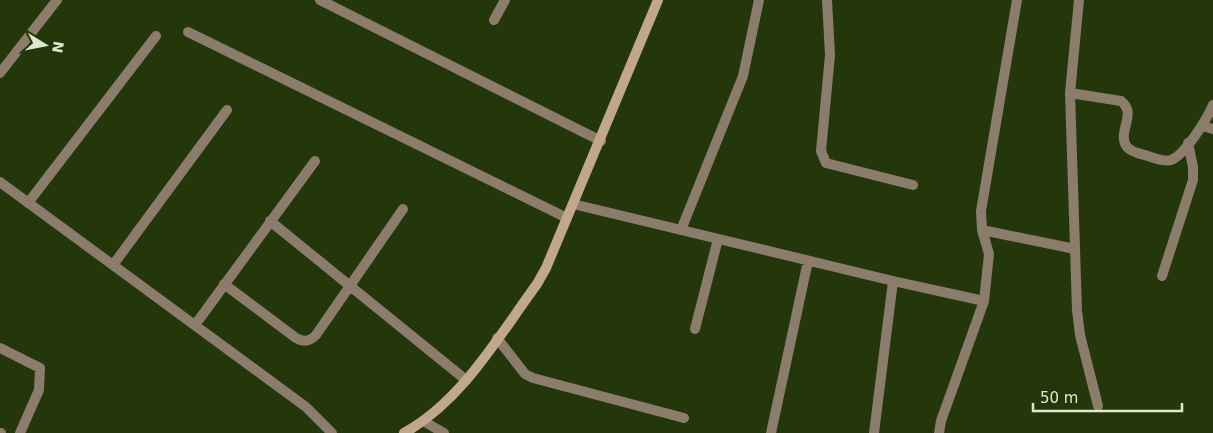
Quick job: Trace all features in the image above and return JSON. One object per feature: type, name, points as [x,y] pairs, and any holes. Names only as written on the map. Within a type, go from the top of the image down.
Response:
[{"type":"street","points":[[0,73],[57,0]]},
{"type":"street","points":[[320,0],[601,141]]},
{"type":"street","points":[[494,20],[505,0]]},
{"type":"street","points":[[404,433],[424,422],[466,380],[542,276],[601,141],[658,0]]},
{"type":"street","points":[[681,230],[743,76],[759,0]]},
{"type":"street","points":[[827,0],[830,55],[821,151],[826,163],[913,185]]},
{"type":"street","points":[[939,433],[941,421],[984,301],[989,254],[982,230],[981,211],[1017,0]]},
{"type":"street","points":[[1079,0],[1070,93],[1075,249],[1080,335],[1098,406]]},
{"type":"street","points":[[188,32],[567,218]]},
{"type":"street","points":[[28,203],[156,36]]},
{"type":"street","points":[[1070,93],[1121,101],[1126,105],[1129,113],[1124,139],[1128,148],[1132,151],[1170,160],[1177,156],[1188,144],[1202,126],[1213,105]]},
{"type":"street","points":[[113,265],[227,110]]},
{"type":"street","points":[[1202,126],[1213,130]]},
{"type":"street","points":[[1162,276],[1193,180],[1193,167],[1188,144]]},
{"type":"street","points":[[195,325],[315,161]]},
{"type":"street","points":[[0,182],[306,407],[332,433]]},
{"type":"street","points":[[574,204],[984,301]]},
{"type":"street","points":[[224,284],[302,341],[310,341],[351,287],[403,209]]},
{"type":"street","points":[[270,221],[466,380]]},
{"type":"street","points":[[982,230],[1075,249]]},
{"type":"street","points":[[695,329],[718,239]]},
{"type":"street","points":[[771,433],[808,260]]},
{"type":"street","points":[[874,433],[893,281]]},
{"type":"street","points":[[497,338],[525,374],[544,382],[684,418]]},
{"type":"street","points":[[0,348],[40,368],[39,390],[20,433]]},
{"type":"street","points":[[424,422],[444,433]]}]
